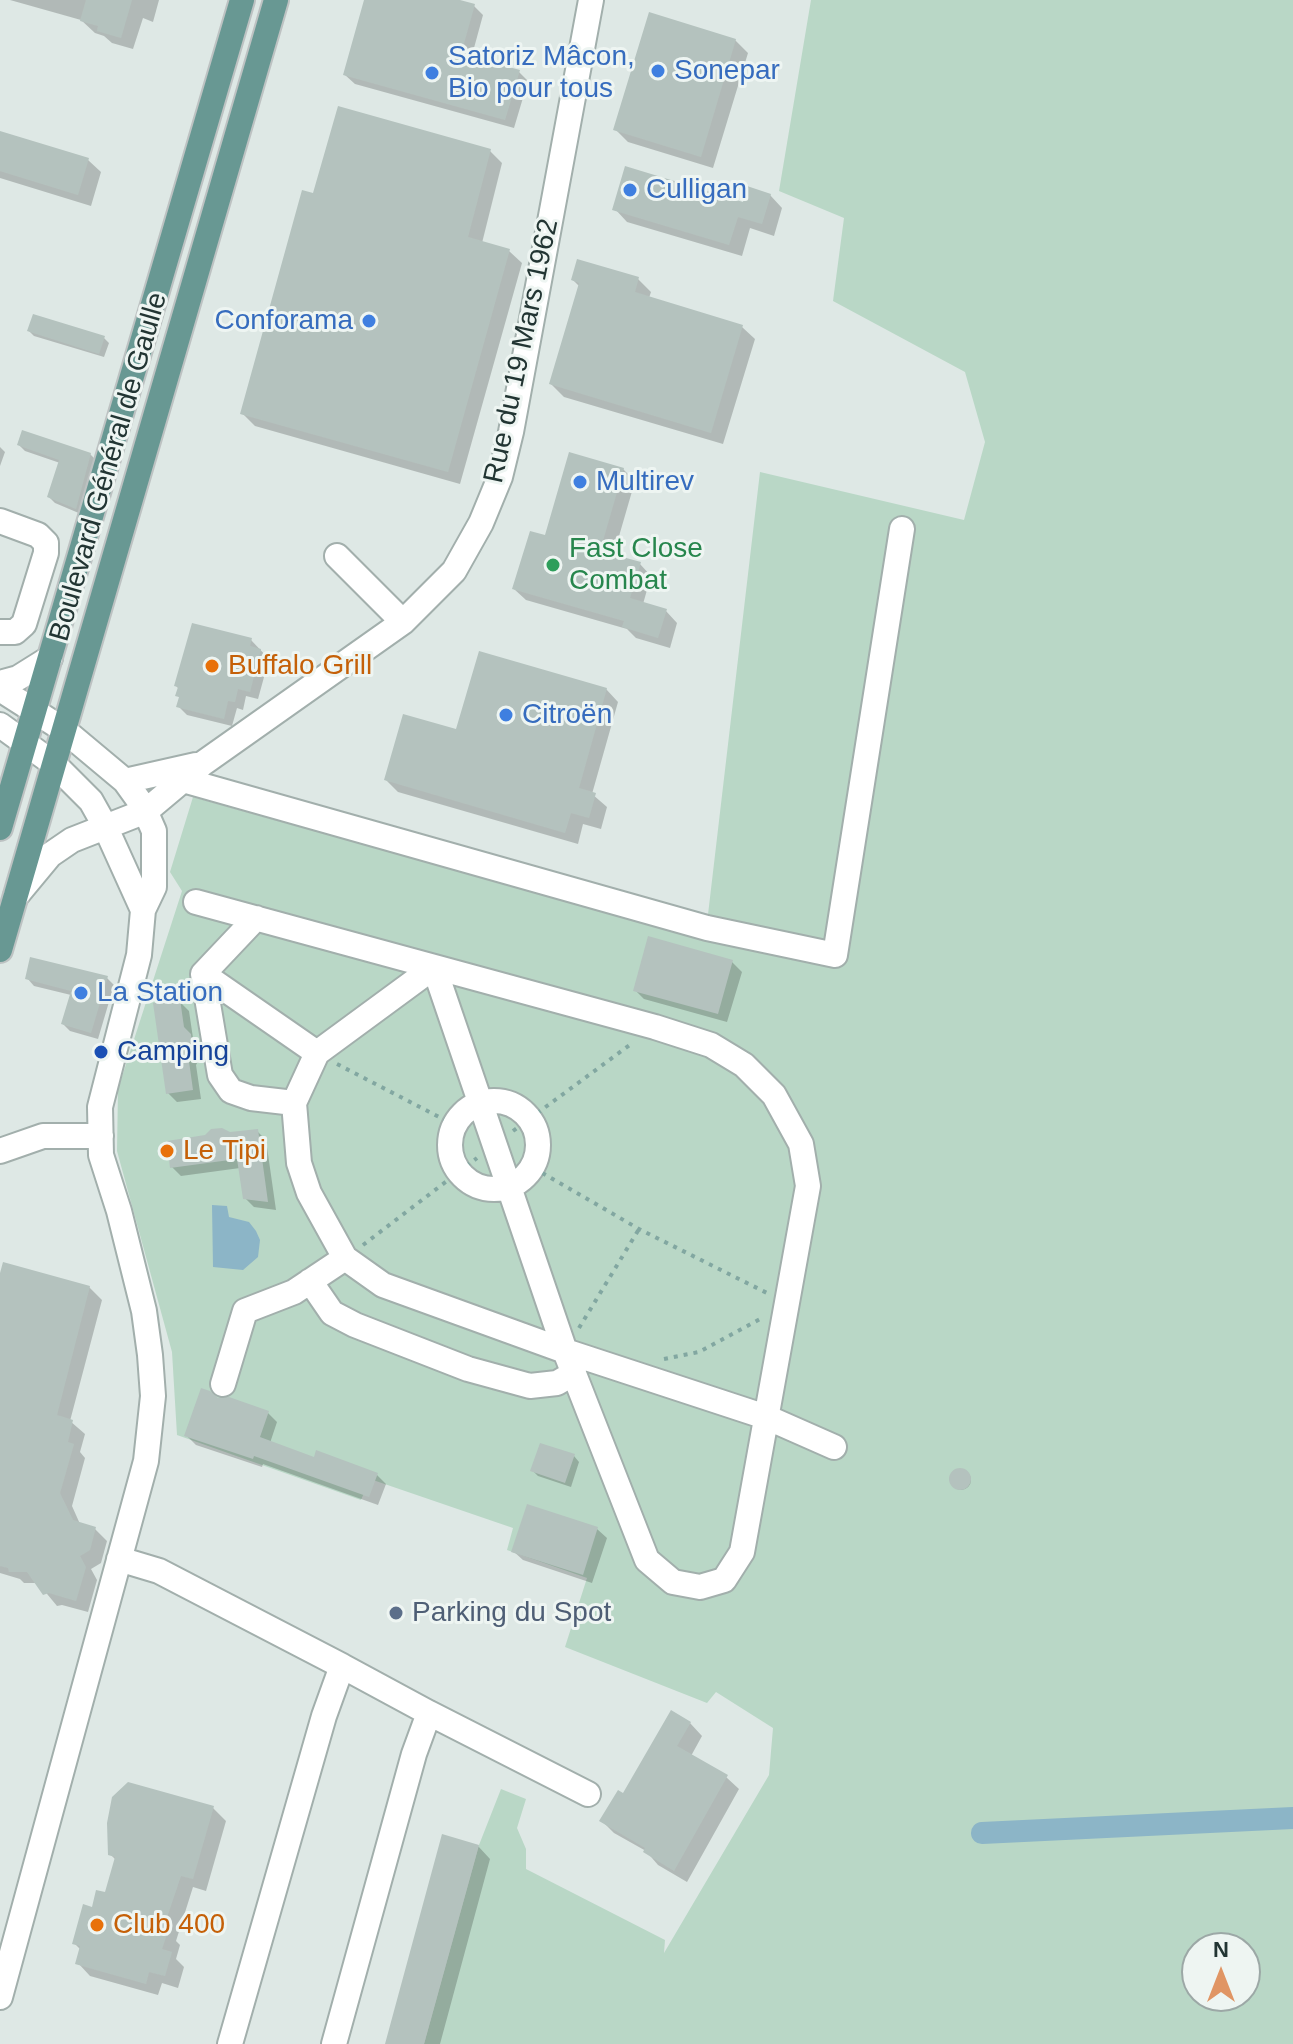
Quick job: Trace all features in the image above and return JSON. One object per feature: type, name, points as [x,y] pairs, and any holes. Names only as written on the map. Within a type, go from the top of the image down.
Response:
[{"type":"main road","name":"Boulevard Général de Gaulle","points":[[0,828],[242,0]]},
{"type":"main road","name":"Boulevard Général de Gaulle","points":[[0,950],[276,0]]},
{"type":"street","name":"Rue du 19 Mars 1962","points":[[15,897],[50,855],[72,840],[146,811],[202,764],[403,622],[454,571],[481,523],[500,477],[511,432],[591,0]]},
{"type":"street","points":[[0,521],[38,535],[46,543],[46,553],[24,624],[15,632],[0,632]]},
{"type":"street","points":[[183,780],[707,928],[835,955],[902,529]]},
{"type":"street","points":[[337,556],[403,622]]},
{"type":"street","points":[[0,683],[18,678],[50,658]]},
{"type":"street","points":[[0,689],[64,730],[125,781],[146,811],[154,831],[154,887],[143,910],[139,955],[100,1107],[101,1155],[119,1211],[144,1311],[153,1396],[146,1461],[0,1997]]},
{"type":"street","points":[[0,725],[54,764],[91,801],[143,910]]},
{"type":"street","name":"Rue du 19 Mars 1962","points":[[125,781],[202,764]]},
{"type":"street","points":[[105,826],[125,781]]},
{"type":"street","points":[[196,902],[655,1027],[711,1045],[744,1065],[774,1095],[801,1144],[808,1186],[742,1552],[724,1580],[700,1587],[673,1582],[647,1560],[569,1362],[434,967]]},
{"type":"street","points":[[203,974],[256,918]]},
{"type":"street","points":[[434,967],[317,1053],[294,1103],[299,1163],[309,1193],[345,1258],[383,1285],[569,1362],[766,1417],[834,1447]]},
{"type":"street","points":[[203,974],[317,1053]]},
{"type":"street","points":[[203,974],[220,1075],[231,1091],[251,1098],[294,1103]]},
{"type":"street","points":[[494,1101],[519,1109],[529,1119],[538,1142],[532,1167],[508,1187],[481,1187],[468,1181],[459,1172],[449,1149],[454,1125],[470,1108],[480,1103],[494,1101]]},
{"type":"street","points":[[0,1151],[43,1136],[101,1136]]},
{"type":"street","points":[[223,1384],[245,1311],[294,1292],[345,1258]]},
{"type":"street","points":[[310,1281],[332,1313],[468,1369],[530,1386],[557,1383],[569,1362]]},
{"type":"street","points":[[119,1559],[159,1571],[588,1794]]},
{"type":"street","points":[[230,2044],[324,1716],[342,1666]]},
{"type":"street","points":[[334,2044],[414,1754],[429,1713]]},
{"type":"path","points":[[317,1053],[494,1145],[639,1229],[788,1304]]},
{"type":"path","points":[[569,1362],[639,1229]]},
{"type":"path","points":[[659,1360],[699,1352],[788,1304]]},
{"type":"green space","points":[[811,0],[1293,0],[1293,2044],[424,2044],[479,1845],[501,1789],[526,1799],[517,1828],[526,1849],[526,1869],[665,1940],[664,1953],[769,1775],[773,1728],[716,1692],[707,1703],[565,1647],[587,1578],[507,1550],[513,1528],[370,1479],[361,1500],[177,1435],[172,1352],[117,1151],[118,1089],[182,891],[170,872],[193,797],[705,940],[760,472],[964,520],[985,442],[965,372],[833,301],[844,218],[779,191]]},
{"type":"water","points":[[212,1205],[227,1206],[229,1217],[249,1222],[256,1231],[260,1240],[258,1257],[243,1270],[213,1267]]},
{"type":"building","points":[[86,0],[132,0],[121,38],[97,31],[98,26],[80,21]]},
{"type":"building","name":"Satoriz Mâcon, Bio pour tous","points":[[364,0],[460,0],[475,4],[461,54],[520,70],[505,120],[343,75]]},
{"type":"building","points":[[649,12],[736,39],[701,157],[613,130]]},
{"type":"building","points":[[338,106],[491,149],[468,237],[510,249],[448,472],[240,414],[302,190],[313,193]]},
{"type":"building","points":[[0,131],[89,158],[78,195],[0,171]]},
{"type":"building","points":[[625,166],[743,202],[747,186],[771,194],[762,224],[738,217],[729,245],[612,210]]},
{"type":"building","points":[[577,259],[639,277],[635,292],[743,325],[711,433],[549,384],[579,283],[571,280]]},
{"type":"building","points":[[33,314],[105,336],[99,354],[27,331]]},
{"type":"building","points":[[22,430],[91,453],[76,509],[47,497],[59,460],[17,445]]},
{"type":"building","points":[[569,452],[624,468],[600,551],[641,562],[630,598],[667,609],[658,638],[622,627],[624,621],[512,589],[530,531],[545,535]]},
{"type":"building","name":"Buffalo Grill","points":[[192,623],[252,638],[250,646],[261,649],[250,692],[238,689],[235,702],[228,701],[224,719],[176,707],[179,697],[175,696],[178,687],[174,686]]},
{"type":"building","points":[[479,651],[607,688],[579,788],[596,793],[589,818],[571,813],[565,833],[384,780],[403,714],[456,729]]},
{"type":"building","points":[[648,936],[733,960],[718,1014],[633,991]]},
{"type":"building","points":[[30,957],[108,976],[91,1033],[61,1024],[71,991],[25,979]]},
{"type":"building","points":[[180,999],[184,1027],[191,1034],[192,1046],[188,1054],[193,1090],[166,1094],[153,1003]]},
{"type":"building","points":[[222,1128],[230,1132],[258,1129],[268,1202],[243,1199],[237,1159],[170,1168],[167,1141],[205,1135],[211,1129]]},
{"type":"building","points":[[3,1262],[90,1286],[57,1415],[73,1420],[68,1442],[74,1444],[60,1493],[73,1520],[96,1527],[90,1550],[80,1556],[86,1567],[76,1601],[49,1593],[43,1595],[27,1572],[9,1572],[8,1568],[0,1566],[0,1273]]},
{"type":"building","points":[[201,1388],[218,1398],[229,1397],[269,1411],[260,1437],[314,1457],[316,1450],[378,1473],[369,1497],[254,1456],[253,1459],[184,1436]]},
{"type":"building","points":[[540,1443],[575,1454],[565,1483],[530,1471]]},
{"type":"building","points":[[956,1468],[964,1468],[971,1479],[964,1490],[956,1490],[949,1483],[949,1475]]},
{"type":"building","points":[[527,1504],[598,1527],[583,1575],[511,1552]]},
{"type":"building","points":[[671,1710],[691,1722],[677,1746],[728,1775],[674,1871],[643,1852],[645,1848],[599,1821],[618,1790],[623,1793]]},
{"type":"building","points":[[128,1782],[214,1806],[193,1879],[181,1876],[163,1929],[168,1931],[162,1949],[172,1952],[165,1976],[149,1972],[146,1984],[75,1964],[80,1946],[72,1944],[83,1904],[92,1907],[96,1890],[105,1892],[115,1857],[108,1855],[107,1823],[112,1797]]},
{"type":"building","points":[[442,1834],[479,1845],[424,2044],[385,2044]]},
{"type":"waterway","points":[[982,1833],[1293,1818]]},
{"type":"place","name":"Sonepar","points":[[658,71]]},
{"type":"place","name":"Satoriz Mâcon, Bio pour tous","points":[[432,73]]},
{"type":"place","name":"Culligan","points":[[630,190]]},
{"type":"place","name":"Conforama","points":[[369,321]]},
{"type":"place","name":"Multirev","points":[[580,482]]},
{"type":"place","name":"Fast Close Combat","points":[[553,565]]},
{"type":"place","name":"Buffalo Grill","points":[[212,666]]},
{"type":"place","name":"Citroën","points":[[506,715]]},
{"type":"place","name":"La Station","points":[[81,993]]},
{"type":"place","name":"Camping","points":[[101,1052]]},
{"type":"place","name":"Le Tipi","points":[[167,1151]]},
{"type":"place","name":"Parking du Spot","points":[[396,1613]]},
{"type":"place","name":"Club 400","points":[[97,1925]]}]
